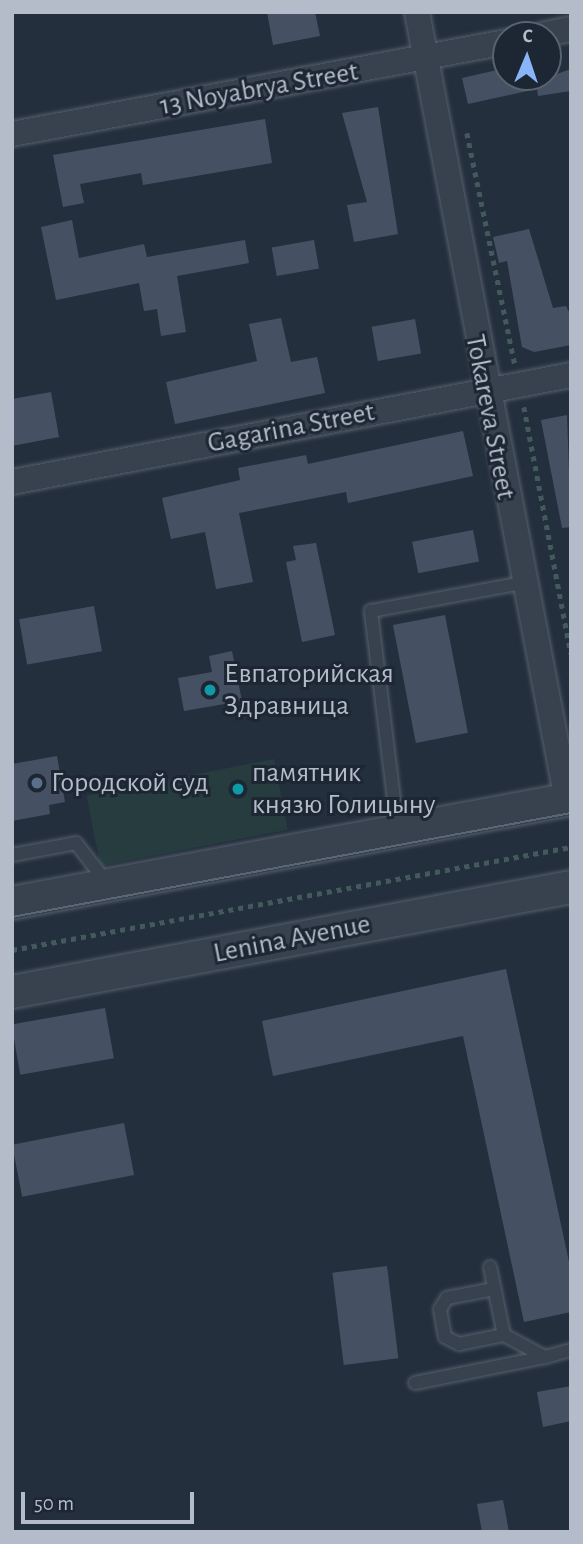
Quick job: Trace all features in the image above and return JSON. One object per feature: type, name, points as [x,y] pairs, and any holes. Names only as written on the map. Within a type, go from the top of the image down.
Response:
[{"type":"street","name":"Tokareva Street","points":[[417,12],[485,391],[569,806]]},
{"type":"street","name":"13 Noyabrya Street","points":[[12,134],[492,45]]},
{"type":"street","name":"Gagarina Street","points":[[12,482],[571,375]]},
{"type":"street","points":[[12,904],[398,833],[569,806]]},
{"type":"street","name":"Lenina Avenue","points":[[12,992],[571,887]]},
{"type":"lane","points":[[398,833],[371,611],[522,583]]},
{"type":"lane","points":[[12,855],[76,842],[108,886]]},
{"type":"lane","points":[[490,1267],[504,1335]]},
{"type":"lane","points":[[494,1289],[447,1298],[440,1309],[445,1337],[459,1344],[504,1335],[545,1357]]},
{"type":"lane","points":[[415,1383],[571,1350]]},
{"type":"path","points":[[464,119],[520,384],[571,654]]},
{"type":"path","points":[[12,950],[571,847]]},
{"type":"green space","points":[[274,759],[288,830],[100,866],[87,795]]},
{"type":"building","points":[[267,12],[315,12],[320,36],[273,45]]},
{"type":"building","points":[[571,69],[571,91],[538,96],[537,91],[562,91],[562,72]]},
{"type":"building","points":[[492,71],[492,91],[528,91],[468,104],[462,78]]},
{"type":"building","points":[[378,107],[398,234],[354,242],[347,205],[367,202],[342,113]]},
{"type":"building","points":[[265,119],[272,163],[143,185],[141,173],[80,184],[84,203],[63,207],[53,155]]},
{"type":"building","points":[[72,220],[79,258],[144,244],[147,257],[245,240],[249,263],[177,276],[186,332],[161,336],[157,309],[144,311],[139,283],[56,300],[41,227]]},
{"type":"building","points":[[529,229],[553,308],[566,306],[571,316],[571,345],[534,352],[522,347],[507,261],[499,263],[493,237]]},
{"type":"building","points":[[314,240],[319,269],[277,276],[272,247]]},
{"type":"building","points":[[281,318],[291,362],[317,357],[325,393],[175,424],[166,382],[257,361],[249,324]]},
{"type":"building","points":[[415,319],[421,353],[378,361],[372,327]]},
{"type":"building","points":[[51,392],[59,437],[12,446],[12,399]]},
{"type":"building","points":[[567,415],[571,527],[562,528],[541,420]]},
{"type":"building","points":[[463,431],[473,476],[348,503],[346,492],[239,513],[253,582],[216,589],[205,532],[171,539],[162,498],[240,480],[238,468],[306,455],[308,464]]},
{"type":"building","points":[[473,530],[479,561],[418,573],[412,542]]},
{"type":"building","points":[[316,543],[335,635],[302,642],[286,562],[296,560],[293,546]]},
{"type":"building","points":[[94,606],[102,651],[27,664],[19,619]]},
{"type":"building","points":[[445,615],[468,733],[416,743],[393,625]]},
{"type":"building","name":"Евпаторийская Здравница","points":[[232,651],[242,701],[184,711],[178,678],[212,672],[209,656]]},
{"type":"building","name":"Городской суд","points":[[57,756],[65,802],[49,805],[50,814],[12,821],[12,764]]},
{"type":"building","points":[[506,969],[571,1271],[571,1312],[524,1322],[463,1036],[273,1076],[262,1021]]},
{"type":"building","points":[[105,1008],[114,1058],[20,1075],[12,1024]]},
{"type":"building","points":[[124,1123],[134,1175],[22,1197],[12,1145]]},
{"type":"building","points":[[387,1266],[398,1358],[344,1365],[332,1273]]},
{"type":"building","points":[[571,1386],[571,1421],[543,1427],[537,1392]]},
{"type":"building","points":[[503,1500],[509,1532],[482,1532],[477,1504]]},
{"type":"tram line","points":[[12,917],[571,813]]},
{"type":"place","name":"Евпаторийская Здравница","points":[[210,690]]},
{"type":"place","name":"Городской суд","points":[[37,783]]},
{"type":"place","name":"памятник князю Голицыну","points":[[238,789]]}]
